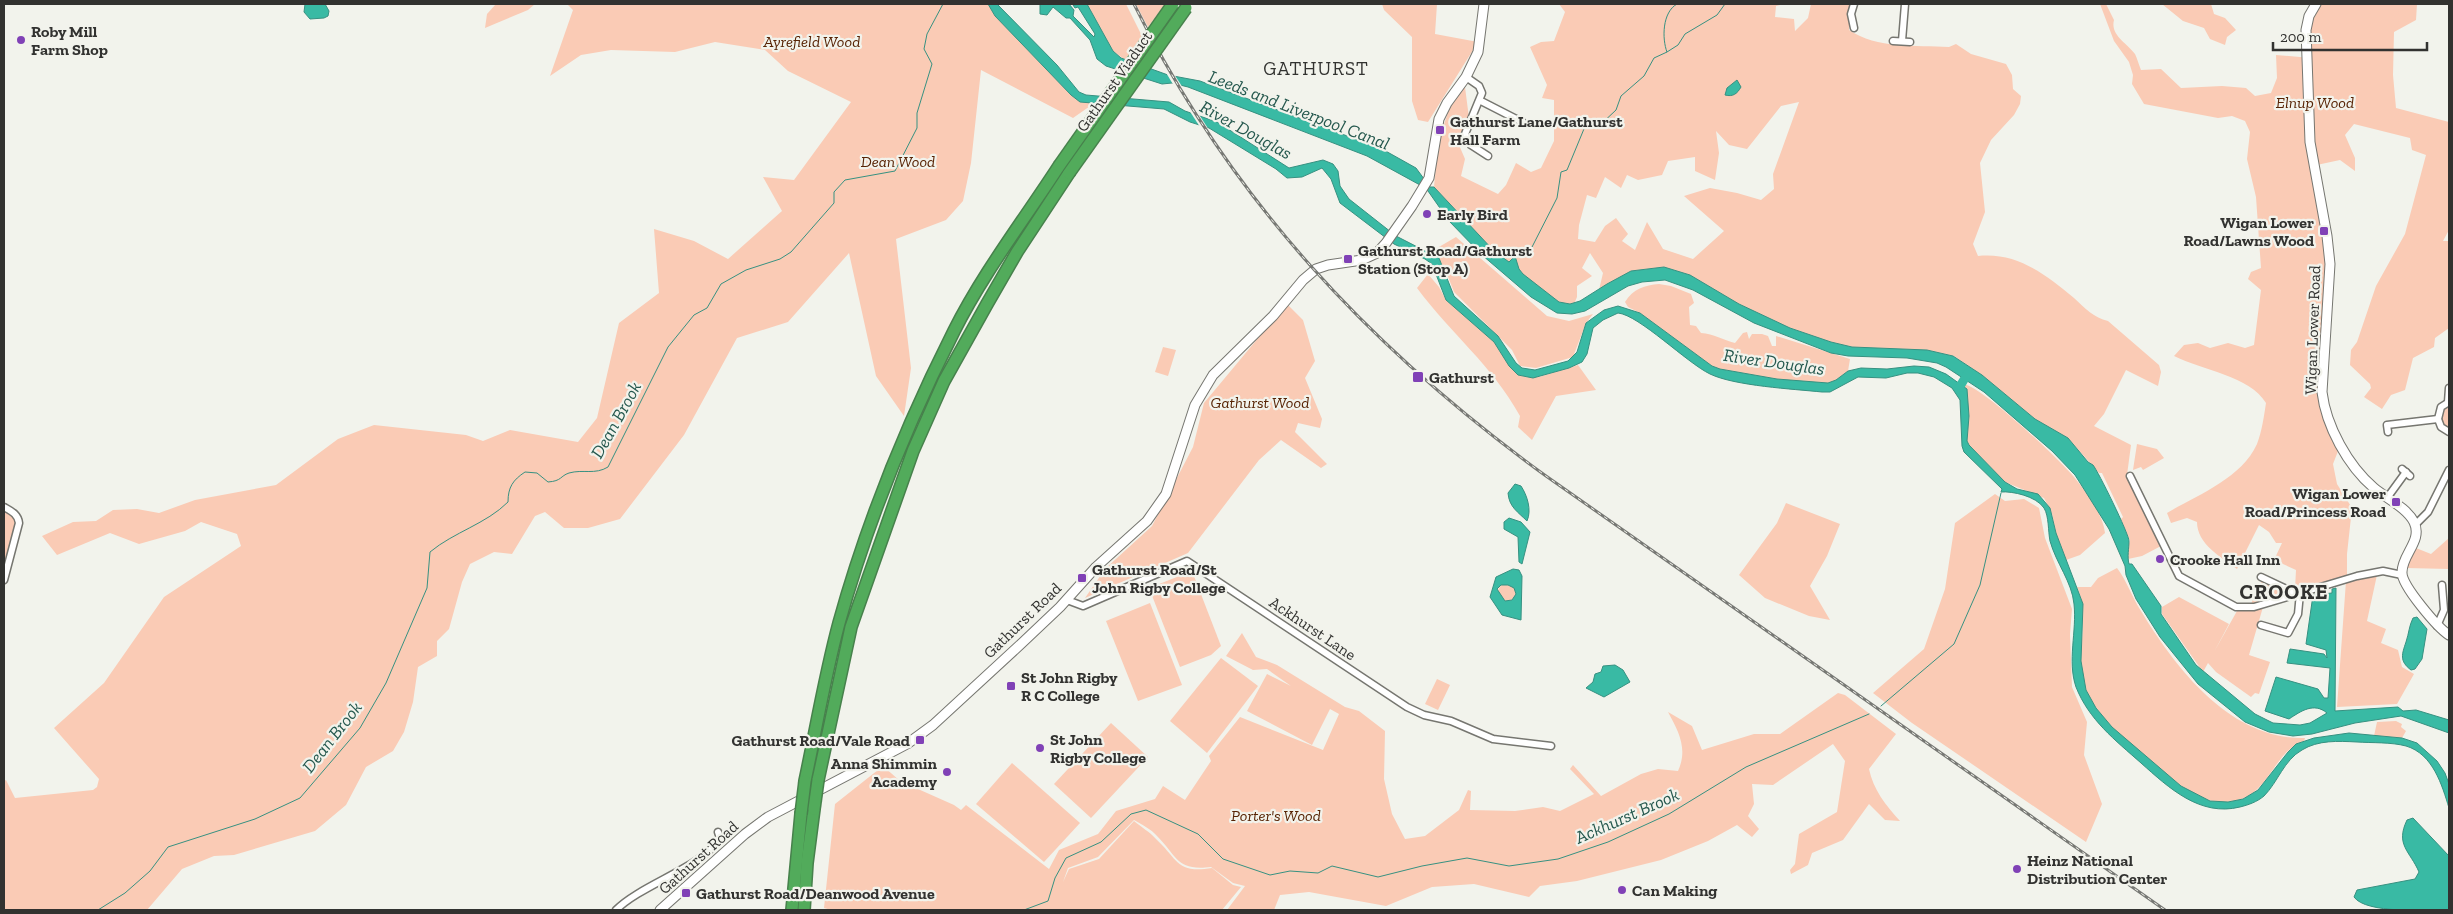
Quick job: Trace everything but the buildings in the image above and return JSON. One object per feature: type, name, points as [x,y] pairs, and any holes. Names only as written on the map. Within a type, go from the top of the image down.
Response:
[{"type":"highway","name":"Gathurst Viaduct","points":[[792,910],[805,781],[839,623],[867,533],[902,444],[955,330],[990,272],[1059,166],[1173,4]]},
{"type":"highway","name":"Gathurst Viaduct","points":[[804,910],[807,863],[818,780],[851,627],[913,451],[944,381],[1017,252],[1069,173],[1187,6]]},
{"type":"main road","points":[[1466,77],[1480,44],[1484,4]]},
{"type":"main road","name":"Wigan Lower Road","points":[[2316,4],[2306,30],[2311,153],[2327,236],[2330,264],[2323,376],[2324,404],[2337,435],[2354,466],[2370,484],[2407,513],[2415,524]]},
{"type":"main road","name":"Gathurst Road","points":[[660,910],[745,834],[768,816],[907,744],[933,725],[1067,600],[1096,567],[1140,528],[1158,508],[1170,482],[1195,405],[1207,383],[1316,269],[1366,259],[1377,253],[1396,230],[1424,186],[1439,120],[1447,103],[1466,77]]},
{"type":"main road","points":[[2415,524],[2416,537],[2403,566],[2402,575],[2437,626],[2449,635]]},
{"type":"street","points":[[1854,4],[1851,14],[1854,28]]},
{"type":"street","points":[[1893,41],[1906,42],[1905,4]]},
{"type":"street","points":[[1466,77],[1479,86],[1482,93],[1481,101],[1465,134],[1471,145],[1488,156]]},
{"type":"street","points":[[1481,101],[1524,123]]},
{"type":"street","points":[[2449,388],[2449,402],[2439,410],[2438,419],[2441,427],[2449,432]]},
{"type":"street","points":[[2388,432],[2387,425],[2438,419]]},
{"type":"street","points":[[2415,524],[2428,512],[2449,470]]},
{"type":"street","points":[[2387,498],[2406,472]]},
{"type":"street","points":[[2130,476],[2177,573],[2182,579],[2243,609],[2357,576],[2383,571],[2402,575]]},
{"type":"street","points":[[4,507],[13,512],[18,518],[19,523],[4,580]]},
{"type":"street","name":"Ackhurst Lane","points":[[1067,600],[1083,606],[1187,561],[1407,707],[1424,715],[1450,721],[1493,740],[1551,746]]},
{"type":"street","points":[[2261,577],[2298,593]]},
{"type":"street","points":[[2437,626],[2444,610],[2442,586]]},
{"type":"street","points":[[2261,625],[2288,633],[2298,614],[2298,593]]},
{"type":"street","name":"Gathurst Road","points":[[616,910],[627,899],[672,874],[715,846],[720,838],[718,832]]},
{"type":"green space","points":[[496,4],[535,4],[528,10],[485,28],[487,14]]},
{"type":"green space","points":[[567,4],[988,4],[995,16],[1071,95],[1093,104],[1073,118],[981,70],[971,163],[963,201],[946,220],[896,239],[911,368],[904,416],[876,376],[849,253],[788,322],[737,338],[684,435],[620,519],[588,528],[564,528],[545,512],[535,516],[512,554],[494,552],[470,564],[462,582],[449,629],[437,641],[437,656],[418,667],[413,702],[404,732],[393,751],[366,767],[346,805],[315,831],[234,855],[214,856],[182,869],[147,910],[4,910],[4,781],[6,780],[15,798],[93,790],[97,787],[99,779],[54,728],[104,683],[164,597],[241,546],[237,534],[201,522],[185,531],[139,544],[110,533],[57,555],[42,536],[73,522],[96,521],[113,510],[137,509],[159,513],[195,500],[276,485],[338,439],[374,425],[466,435],[483,441],[510,430],[578,442],[597,418],[619,323],[659,293],[654,229],[694,241],[728,259],[782,211],[763,177],[794,180],[851,102],[788,71],[765,50],[715,42],[675,52],[611,50],[581,55],[550,76],[573,10]]},
{"type":"green space","points":[[1087,4],[1126,4],[1142,36],[1125,60],[1113,51]]},
{"type":"green space","points":[[1136,4],[1165,4],[1148,27]]},
{"type":"green space","points":[[1382,4],[1437,4],[1435,34],[1478,42],[1428,122],[1418,120],[1412,101],[1412,37],[1384,10]]},
{"type":"green space","points":[[1559,4],[1784,4],[1776,6],[1775,17],[1794,19],[1795,31],[1808,18],[1811,4],[1849,4],[1849,30],[1860,36],[1897,45],[1949,47],[1956,44],[1971,54],[2006,64],[2012,75],[2013,89],[2021,96],[2020,104],[2014,115],[1991,140],[1980,163],[1985,212],[1973,244],[1978,256],[2005,257],[2030,266],[2041,273],[2098,318],[2108,321],[2159,365],[2161,372],[2158,386],[2126,370],[2104,414],[2094,426],[2131,445],[2127,475],[2161,546],[2142,556],[2128,559],[2127,548],[2130,541],[2121,519],[2123,517],[2102,473],[2099,473],[2068,438],[2035,419],[1982,375],[1954,356],[1927,350],[1852,347],[1831,342],[1790,328],[1739,304],[1690,275],[1664,267],[1631,271],[1599,290],[1603,273],[1590,253],[1582,268],[1592,276],[1577,286],[1577,297],[1574,304],[1567,304],[1553,299],[1523,274],[1519,269],[1515,256],[1510,263],[1494,251],[1434,187],[1438,143],[1449,109],[1465,87],[1469,118],[1459,145],[1465,159],[1461,176],[1498,194],[1506,185],[1516,163],[1531,172],[1541,168],[1554,141],[1554,100],[1542,98],[1547,85],[1530,47],[1541,42],[1554,41],[1565,12]],"holes":[[[1799,102],[1773,174],[1774,189],[1761,200],[1710,188],[1684,196],[1724,231],[1693,259],[1663,249],[1647,222],[1635,250],[1622,241],[1628,234],[1616,218],[1605,226],[1595,242],[1578,239],[1579,225],[1587,195],[1596,198],[1605,177],[1621,188],[1627,175],[1638,180],[1662,175],[1668,161],[1695,157],[1695,171],[1715,180],[1719,153],[1716,131],[1729,145],[1747,149],[1781,106]]]},
{"type":"green space","name":"Elnup Wood","points":[[2100,4],[2106,4],[2114,20],[2114,30],[2135,54],[2141,70],[2161,69],[2181,88],[2222,86],[2246,88],[2255,96],[2271,93],[2277,78],[2276,55],[2311,58],[2309,31],[2318,4],[2417,4],[2416,20],[2394,32],[2393,75],[2396,108],[2449,122],[2449,230],[2443,241],[2449,241],[2449,328],[2435,338],[2434,347],[2413,358],[2405,390],[2391,395],[2382,409],[2364,397],[2371,388],[2370,384],[2350,365],[2351,350],[2357,342],[2376,286],[2405,234],[2426,155],[2412,150],[2410,138],[2354,124],[2345,135],[2355,158],[2355,171],[2340,160],[2312,166],[2327,251],[2321,399],[2340,446],[2333,464],[2337,484],[2352,508],[2347,554],[2347,576],[2295,589],[2296,570],[2274,560],[2282,543],[2276,543],[2269,532],[2259,525],[2237,569],[2217,555],[2205,543],[2198,530],[2197,522],[2187,518],[2171,523],[2167,513],[2217,485],[2240,467],[2250,456],[2257,444],[2263,424],[2266,403],[2249,386],[2174,356],[2184,345],[2198,343],[2210,348],[2228,343],[2245,348],[2254,345],[2261,290],[2248,279],[2251,272],[2261,268],[2256,197],[2247,159],[2250,132],[2245,121],[2232,116],[2218,118],[2144,104],[2132,84],[2133,75],[2129,62],[2114,41]]},
{"type":"green space","points":[[2162,4],[2211,4],[2214,14],[2225,18],[2236,30],[2227,37],[2225,45],[2210,39],[2204,28],[2183,21]]},
{"type":"green space","points":[[1456,237],[1547,316],[1569,321],[1593,314],[1586,323],[1573,357],[1536,368],[1520,366],[1512,350],[1454,292],[1445,269],[1432,251]]},
{"type":"green space","points":[[1428,274],[1439,287],[1446,300],[1494,342],[1509,366],[1539,377],[1578,365],[1596,390],[1556,396],[1532,440],[1518,427],[1520,416],[1497,381],[1417,288]]},
{"type":"green space","points":[[1649,285],[1671,286],[1691,294],[1694,303],[1689,307],[1690,325],[1696,326],[1701,333],[1735,343],[1743,333],[1747,332],[1749,339],[1752,334],[1762,334],[1768,336],[1772,346],[1776,346],[1776,336],[1850,359],[1848,371],[1832,383],[1817,383],[1777,379],[1712,366],[1640,313],[1628,307],[1625,302],[1636,291]]},
{"type":"green space","name":"Gathurst Wood","points":[[1288,305],[1303,320],[1315,361],[1305,378],[1322,419],[1320,428],[1298,423],[1295,432],[1327,464],[1321,468],[1281,440],[1259,460],[1188,553],[1085,598],[1105,569],[1152,526],[1193,447],[1204,403]]},
{"type":"green space","points":[[1163,347],[1176,350],[1168,376],[1155,372]]},
{"type":"green space","points":[[1963,384],[1986,397],[2020,424],[2066,468],[2089,496],[2101,518],[2105,533],[2080,555],[2066,560],[2056,533],[2052,514],[2044,498],[2005,482],[1969,445],[1967,441],[1969,416]]},
{"type":"green space","points":[[2449,404],[2449,428],[2442,423],[2441,418],[2442,409]]},
{"type":"green space","points":[[2137,444],[2157,449],[2164,458],[2143,470],[2141,467],[2133,470]]},
{"type":"green space","points":[[1995,494],[2005,501],[2024,499],[2039,508],[2045,538],[2072,609],[2070,634],[2072,687],[2087,722],[2084,755],[2102,804],[2086,842],[1912,723],[1873,693],[1924,649],[1945,589],[1955,523]]},
{"type":"green space","points":[[1786,503],[1840,524],[1827,556],[1810,586],[1830,620],[1809,616],[1765,598],[1739,575],[1777,523]]},
{"type":"green space","points":[[4,507],[18,518],[4,580]]},
{"type":"green space","points":[[2449,538],[2449,569],[2406,568],[2416,548],[2431,554]]},
{"type":"green space","points":[[2117,568],[2138,606],[2171,656],[2208,697],[2230,714],[2253,727],[2278,735],[2305,738],[2304,741],[2286,753],[2258,789],[2249,796],[2228,802],[2219,802],[2200,797],[2186,790],[2152,764],[2116,731],[2090,699],[2084,685],[2082,673],[2083,611],[2077,587],[2091,587],[2098,578]]},
{"type":"green space","points":[[1192,571],[1221,646],[1211,655],[1180,667],[1149,588]]},
{"type":"green space","points":[[2377,575],[2367,621],[2386,629],[2381,643],[2398,650],[2402,667],[2414,674],[2397,704],[2337,707],[2346,581]]},
{"type":"green space","points":[[2262,580],[2291,593],[2251,604]]},
{"type":"green space","points":[[1507,583],[1513,586],[1516,592],[1513,598],[1507,601],[1501,598],[1498,592],[1501,586]]},
{"type":"green space","points":[[2179,597],[2229,624],[2214,652],[2237,611],[2263,607],[2249,655],[2270,662],[2259,694],[2255,693],[2251,697],[2216,672],[2208,663],[2203,672],[2162,614],[2162,607]]},
{"type":"green space","points":[[1150,603],[1182,685],[1138,701],[1106,621]]},
{"type":"green space","name":"Porter's Wood","points":[[1242,633],[1256,657],[1277,665],[1345,707],[1359,711],[1385,731],[1384,779],[1392,814],[1405,839],[1425,836],[1459,810],[1468,790],[1471,791],[1470,810],[1515,811],[1543,807],[1560,811],[1594,794],[1570,769],[1573,765],[1601,796],[1641,774],[1658,769],[1678,771],[1682,755],[1681,741],[1668,712],[1692,726],[1702,750],[1754,734],[1780,734],[1838,693],[1845,695],[1896,734],[1869,769],[1881,797],[1900,821],[1885,820],[1869,804],[1843,840],[1812,853],[1808,865],[1791,874],[1790,870],[1795,864],[1799,834],[1837,812],[1845,761],[1833,744],[1773,785],[1752,784],[1754,804],[1748,816],[1759,829],[1752,837],[1737,825],[1708,841],[1661,860],[1577,881],[1540,886],[1529,897],[1474,884],[1432,887],[1386,906],[1309,892],[1280,895],[1274,910],[1227,910],[1245,886],[1233,883],[1211,867],[1199,868],[1184,864],[1174,856],[1155,833],[1134,820],[1098,857],[1068,868],[1063,882],[1069,869],[1099,859],[1134,821],[1151,834],[1184,867],[1191,869],[1212,868],[1233,885],[1241,887],[1222,910],[831,910],[824,908],[835,804],[883,766],[900,781],[954,805],[961,810],[966,805],[1049,869],[1059,850],[1098,834],[1116,811],[1155,799],[1163,786],[1185,800],[1211,761],[1209,756],[1240,717],[1323,750],[1339,714],[1330,709],[1312,745],[1247,711],[1267,674],[1291,686],[1267,669],[1253,670],[1226,656]]},
{"type":"green space","points":[[1221,658],[1258,686],[1207,753],[1170,721]]},
{"type":"green space","points":[[1437,679],[1450,685],[1438,710],[1425,704]]},
{"type":"green space","points":[[2396,721],[2402,724],[2401,727],[2406,731],[2402,738],[2374,736],[2377,722]]},
{"type":"green space","points":[[1111,723],[1148,757],[1091,818],[1054,784]]},
{"type":"green space","points":[[1012,763],[1080,823],[1044,862],[976,804]]},
{"type":"shaded area","points":[[305,4],[325,4],[329,11],[328,16],[310,19],[304,12]]},
{"type":"shaded area","points":[[988,4],[997,4],[1057,65],[1079,92],[1086,95],[1169,102],[1185,111],[1217,122],[1289,168],[1323,160],[1333,164],[1338,171],[1340,186],[1349,199],[1396,236],[1439,258],[1454,296],[1498,336],[1516,363],[1522,368],[1535,370],[1568,361],[1577,352],[1586,323],[1604,310],[1618,306],[1640,313],[1712,366],[1720,369],[1777,379],[1828,383],[1836,380],[1848,371],[1861,368],[1929,367],[1946,374],[1967,389],[1969,416],[1967,441],[1969,445],[2005,482],[2017,489],[2038,494],[2050,508],[2056,533],[2083,604],[2081,661],[2086,690],[2096,708],[2112,727],[2181,786],[2210,801],[2228,802],[2243,799],[2258,790],[2296,744],[2314,738],[2349,733],[2402,738],[2417,743],[2437,761],[2445,773],[2449,784],[2449,808],[2439,780],[2430,763],[2415,750],[2406,746],[2388,743],[2335,741],[2308,747],[2290,759],[2264,796],[2240,807],[2225,809],[2198,804],[2174,791],[2163,782],[2104,729],[2081,699],[2073,677],[2072,667],[2075,614],[2073,596],[2050,541],[2046,511],[2030,497],[2017,493],[2001,492],[2002,489],[1964,452],[1962,446],[1960,400],[1952,388],[1934,377],[1918,373],[1907,373],[1886,378],[1858,377],[1830,392],[1780,388],[1734,381],[1710,374],[1638,322],[1618,313],[1603,320],[1593,328],[1587,354],[1582,362],[1569,368],[1533,378],[1518,375],[1509,366],[1494,342],[1446,300],[1432,264],[1394,244],[1340,203],[1331,179],[1322,168],[1302,177],[1287,178],[1276,169],[1209,128],[1190,122],[1164,109],[1080,102],[995,16]]},
{"type":"shaded area","name":"Leeds and Liverpool Canal","points":[[1040,4],[1069,4],[1074,10],[1073,16],[1094,37],[1095,34],[1078,7],[1075,8],[1073,5],[1087,4],[1113,51],[1121,58],[1168,75],[1200,81],[1382,149],[1416,168],[1430,187],[1434,187],[1494,251],[1509,262],[1515,256],[1519,269],[1523,274],[1559,302],[1570,304],[1580,301],[1631,271],[1664,267],[1690,275],[1739,304],[1790,328],[1831,342],[1852,347],[1927,350],[1953,356],[1982,375],[2035,419],[2068,438],[2088,462],[2093,465],[2128,536],[2129,564],[2132,564],[2161,606],[2161,614],[2196,665],[2255,714],[2273,723],[2300,725],[2310,723],[2327,713],[2317,708],[2312,708],[2289,719],[2265,711],[2276,677],[2318,689],[2324,698],[2328,698],[2330,668],[2287,663],[2290,649],[2324,654],[2327,658],[2326,650],[2306,644],[2313,595],[2332,593],[2332,589],[2336,588],[2335,711],[2398,707],[2403,711],[2416,710],[2449,720],[2449,733],[2401,716],[2293,736],[2269,732],[2245,722],[2198,684],[2160,637],[2136,599],[2126,575],[2125,566],[2109,529],[2075,475],[2052,451],[1984,392],[1946,367],[1937,363],[1907,358],[1848,356],[1831,353],[1754,323],[1693,290],[1665,280],[1642,282],[1628,286],[1585,311],[1572,314],[1557,313],[1531,297],[1482,255],[1449,221],[1428,191],[1420,185],[1367,156],[1188,87],[1172,83],[1162,84],[1106,66],[1097,59],[1090,40],[1070,18],[1066,18],[1053,7],[1047,15],[1040,14]]},
{"type":"shaded area","points":[[1737,80],[1741,87],[1738,91],[1733,95],[1725,95],[1727,88]]},
{"type":"shaded area","points":[[1515,484],[1521,486],[1527,498],[1529,512],[1527,521],[1510,502],[1508,493]]},
{"type":"shaded area","points":[[1509,518],[1521,522],[1530,532],[1522,564],[1519,562],[1518,537],[1504,529],[1504,522]]},
{"type":"shaded area","points":[[1513,569],[1519,570],[1522,576],[1521,620],[1502,615],[1490,597],[1496,577]],"holes":[[[1501,585],[1508,585],[1514,588],[1516,594],[1512,600],[1505,601],[1497,589]]]},
{"type":"shaded area","points":[[2417,617],[2427,629],[2422,659],[2415,669],[2411,670],[2407,667],[2402,657],[2413,618]]},
{"type":"shaded area","points":[[1615,665],[1623,670],[1630,682],[1604,697],[1586,688],[1593,682],[1595,674],[1601,672],[1603,666]]},
{"type":"shaded area","points":[[2413,818],[2449,856],[2449,910],[2384,909],[2361,902],[2354,897],[2357,890],[2415,879],[2419,872],[2403,842],[2407,820]]},
{"type":"pier","points":[[1165,71],[1174,74],[1183,88],[1174,86]]},
{"type":"pier","points":[[1189,110],[1198,113],[1209,130],[1200,127]]},
{"type":"waterway","name":"Dean Brook","points":[[98,910],[125,893],[150,871],[168,847],[255,819],[300,798],[360,728],[386,683],[427,588],[430,552],[499,510],[508,502],[512,484],[525,472],[537,473],[548,482],[556,481],[569,473],[598,471],[608,467],[668,347],[694,315],[707,308],[721,284],[746,270],[780,259],[791,252],[834,203],[834,192],[845,180],[895,171],[917,128],[917,113],[932,64],[924,49],[927,34],[943,4]]},
{"type":"waterway","points":[[1515,258],[1531,249],[1557,198],[1561,172],[1567,170],[1586,124],[1592,121],[1599,126],[1616,110],[1621,96],[1644,76],[1654,58],[1667,52],[1664,40],[1664,26],[1668,13],[1677,4]]},
{"type":"waterway","points":[[1667,52],[1678,45],[1685,34],[1717,15],[1725,4]]},
{"type":"waterway","points":[[1959,388],[1968,373]]},
{"type":"waterway","points":[[1881,706],[1954,644],[1980,585],[2001,493]]},
{"type":"waterway","name":"Ackhurst Brook","points":[[1024,910],[1048,901],[1055,878],[1066,858],[1101,842],[1131,814],[1146,810],[1198,834],[1223,859],[1270,875],[1290,871],[1318,873],[1332,866],[1378,877],[1422,866],[1467,858],[1509,866],[1558,859],[1608,842],[1669,814],[1746,767],[1869,714]]},
{"type":"railway","points":[[1134,4],[1172,75],[1214,142],[1260,206],[1310,266],[1364,322],[1421,376],[1482,427],[1546,476],[2165,910]]},
{"type":"place","name":"Roby Mill Farm Shop","points":[[21,40]]},
{"type":"place","name":"Gathurst Lane/Gathurst Hall Farm","points":[[1440,130]]},
{"type":"place","name":"Early Bird","points":[[1427,214]]},
{"type":"place","name":"Wigan Lower Road/Lawns Wood","points":[[2324,231]]},
{"type":"place","name":"Gathurst Road/Gathurst Station (Stop A)","points":[[1348,259]]},
{"type":"place","name":"Gathurst","points":[[1418,377]]},
{"type":"place","name":"Wigan Lower Road/Princess Road","points":[[2396,502]]},
{"type":"place","name":"Crooke Hall Inn","points":[[2160,559]]},
{"type":"place","name":"Gathurst Road/St John Rigby College","points":[[1082,578]]},
{"type":"place","name":"St John Rigby R C College","points":[[1011,686]]},
{"type":"place","name":"Gathurst Road/Vale Road","points":[[920,740]]},
{"type":"place","name":"St John Rigby College","points":[[1040,748]]},
{"type":"place","name":"Anna Shimmin Academy","points":[[947,772]]},
{"type":"place","name":"Heinz National Distribution Center","points":[[2017,869]]},
{"type":"place","name":"Can Making","points":[[1622,890]]},
{"type":"place","name":"Gathurst Road/Deanwood Avenue","points":[[686,893]]},
{"type":"district","name":"GATHURST","points":[[1316,68]]},
{"type":"district","name":"CROOKE","points":[[2284,592]]},
{"type":"park label","name":"Ayrefield Wood","points":[[812,41]]},
{"type":"park label","name":"Dean Wood","points":[[898,161]]},
{"type":"water label","name":"River Douglas","points":[[1246,130]]},
{"type":"water label","name":"River Douglas","points":[[1774,362]]}]
